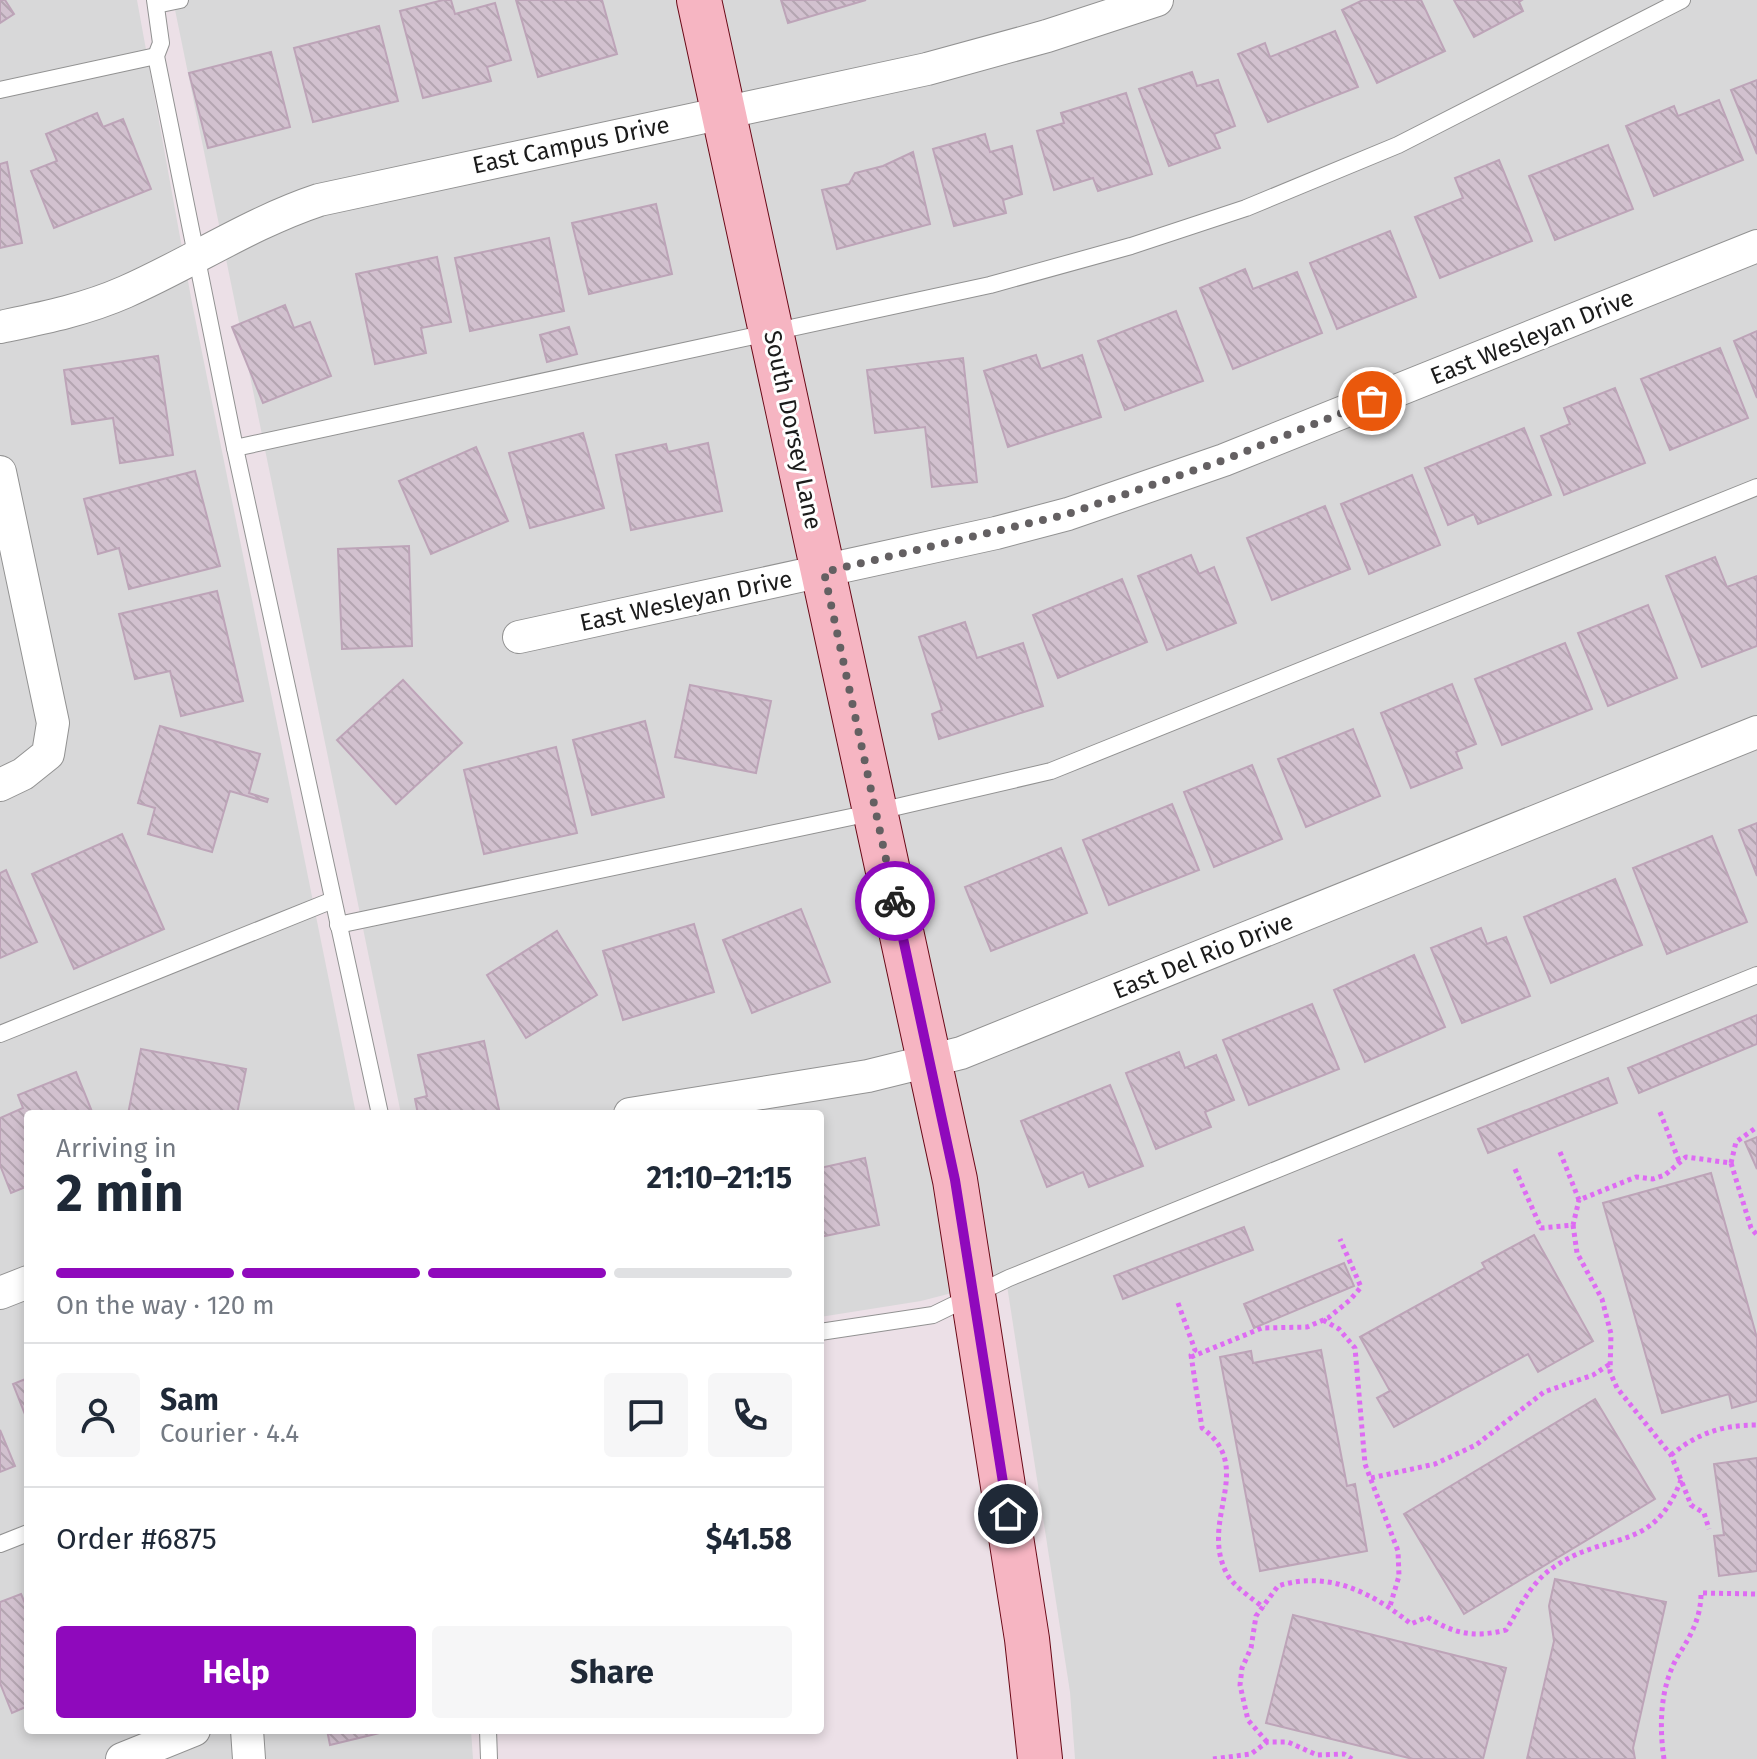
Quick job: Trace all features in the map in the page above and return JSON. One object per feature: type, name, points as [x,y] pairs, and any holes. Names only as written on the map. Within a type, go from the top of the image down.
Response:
[{"type":"street","name":"South Dorsey Lane","points":[[699,0],[955,1180],[1027,1639],[1040,1759]]},
{"type":"street","name":"East Campus Drive","points":[[0,327],[91,305],[254,224],[319,200],[985,54],[1157,0]]},
{"type":"street","name":"East Wesleyan Drive","points":[[519,637],[996,533],[1146,488],[1757,246]]},
{"type":"street","points":[[0,472],[6,529],[51,713],[52,738],[48,754],[23,774],[0,785]]},
{"type":"street","name":"East Del Rio Drive","points":[[655,1110],[868,1076],[930,1062],[993,1041],[1757,732]]},
{"type":"street","points":[[0,1293],[24,1284]]},
{"type":"street","points":[[122,1759],[184,1734]]},
{"type":"street","points":[[247,1734],[249,1759]]},
{"type":"lane","points":[[180,0],[156,3],[161,43],[156,56],[235,448],[379,1110]]},
{"type":"lane","points":[[235,448],[990,285],[1131,246],[1246,208],[1398,145],[1682,0]]},
{"type":"lane","points":[[0,90],[156,56]]},
{"type":"lane","points":[[338,925],[875,812],[1051,771],[1757,487]]},
{"type":"lane","points":[[0,1034],[333,900]]},
{"type":"lane","points":[[824,1331],[933,1315],[1009,1278],[1757,975]]},
{"type":"lane","points":[[0,1544],[24,1535]]},
{"type":"lane","points":[[488,1734],[489,1759]]},
{"type":"path","points":[[1660,1112],[1679,1161]]},
{"type":"path","points":[[1757,1127],[1736,1142],[1731,1163],[1751,1228],[1757,1235]]},
{"type":"path","points":[[1560,1152],[1579,1200],[1573,1225],[1577,1253],[1602,1299],[1611,1334],[1610,1364],[1617,1388],[1671,1455],[1691,1505],[1704,1513],[1709,1529]]},
{"type":"path","points":[[1579,1200],[1636,1177],[1653,1179],[1665,1175],[1686,1157],[1731,1163]]},
{"type":"path","points":[[1515,1169],[1541,1228],[1573,1225]]},
{"type":"path","points":[[1191,1357],[1262,1328],[1307,1327],[1323,1320],[1350,1300],[1361,1287],[1340,1239]]},
{"type":"path","points":[[1178,1303],[1195,1350],[1191,1357],[1202,1428],[1220,1441],[1228,1460],[1229,1473],[1218,1524],[1227,1575],[1264,1608]]},
{"type":"path","points":[[1323,1320],[1339,1329],[1355,1348],[1364,1451],[1398,1551],[1399,1576],[1390,1606]]},
{"type":"path","points":[[1371,1478],[1435,1464],[1476,1445],[1544,1392],[1593,1375],[1610,1364]]},
{"type":"path","points":[[1671,1455],[1691,1439],[1719,1427],[1757,1425]]},
{"type":"path","points":[[1267,1742],[1248,1720],[1240,1685],[1256,1616],[1278,1586],[1315,1579],[1336,1582],[1390,1606],[1411,1624],[1427,1617],[1451,1632],[1476,1637],[1506,1630],[1531,1588],[1555,1566],[1650,1528],[1671,1506],[1681,1480]]},
{"type":"path","points":[[1664,1759],[1659,1731],[1662,1705],[1677,1657],[1691,1639],[1701,1607],[1701,1593],[1757,1594]]},
{"type":"path","points":[[1213,1759],[1251,1754],[1267,1742],[1288,1742],[1317,1755],[1344,1754],[1352,1759]]},
{"type":"shaded area","points":[[0,0],[137,0],[192,303],[355,1110],[24,1110],[24,1734],[471,1734],[473,1759],[0,1759]]},
{"type":"shaded area","points":[[173,0],[1757,0],[1757,1759],[1075,1759],[1070,1692],[1006,1279],[921,1301],[824,1316],[824,1110],[400,1110]]},
{"type":"building","points":[[0,0],[5,0],[14,14],[0,23]]},
{"type":"building","points":[[451,0],[455,14],[495,3],[511,60],[487,67],[491,81],[423,98],[400,11]]},
{"type":"building","points":[[516,0],[602,0],[617,54],[538,77]]},
{"type":"building","points":[[781,0],[866,0],[788,23]]},
{"type":"building","points":[[1363,0],[1421,0],[1445,51],[1377,83],[1342,10]]},
{"type":"building","points":[[1454,0],[1522,0],[1519,2],[1523,11],[1474,37]]},
{"type":"building","points":[[379,26],[398,101],[313,122],[294,48]]},
{"type":"building","points":[[1335,31],[1358,87],[1268,122],[1238,54],[1265,43],[1270,57]]},
{"type":"building","points":[[271,52],[290,127],[208,148],[189,73]]},
{"type":"building","points":[[1192,72],[1197,86],[1218,80],[1235,126],[1214,134],[1220,148],[1169,166],[1139,89]]},
{"type":"building","points":[[1757,80],[1757,154],[1731,90]]},
{"type":"building","points":[[1126,93],[1152,174],[1098,191],[1093,178],[1054,190],[1037,131],[1064,123],[1061,113]]},
{"type":"building","points":[[1719,100],[1743,160],[1654,196],[1626,126],[1674,106],[1678,116]]},
{"type":"building","points":[[97,113],[103,127],[123,119],[151,189],[54,228],[31,171],[57,161],[46,134]]},
{"type":"building","points":[[985,134],[990,152],[1012,146],[1022,194],[1003,200],[1006,213],[954,226],[933,149]]},
{"type":"building","points":[[1608,145],[1633,209],[1555,240],[1529,176]]},
{"type":"building","points":[[913,152],[930,224],[837,249],[822,190],[849,184],[855,173],[883,166]]},
{"type":"building","points":[[1499,160],[1532,241],[1440,278],[1415,217],[1463,198],[1455,178]]},
{"type":"building","points":[[7,162],[22,243],[0,248],[0,164]]},
{"type":"building","points":[[656,204],[672,274],[589,294],[572,223]]},
{"type":"building","points":[[1390,231],[1416,297],[1337,329],[1310,263]]},
{"type":"building","points":[[549,238],[564,311],[470,331],[455,258]]},
{"type":"building","points":[[437,257],[451,322],[421,328],[426,353],[375,364],[356,274]]},
{"type":"building","points":[[1245,269],[1253,289],[1297,272],[1322,333],[1233,369],[1200,288]]},
{"type":"building","points":[[285,305],[294,328],[310,322],[331,376],[263,403],[232,327]]},
{"type":"building","points":[[1176,311],[1203,381],[1125,410],[1098,341]]},
{"type":"building","points":[[569,327],[577,354],[547,362],[540,335]]},
{"type":"building","points":[[1757,331],[1757,398],[1734,341]]},
{"type":"building","points":[[1720,348],[1748,418],[1670,450],[1641,379]]},
{"type":"building","points":[[1036,355],[1041,369],[1082,355],[1101,417],[1008,447],[984,371]]},
{"type":"building","points":[[158,356],[173,455],[120,463],[113,418],[72,424],[64,370]]},
{"type":"building","points":[[963,358],[977,482],[932,487],[925,427],[875,433],[867,370]]},
{"type":"building","points":[[1615,388],[1645,463],[1564,495],[1541,436],[1570,424],[1564,408]]},
{"type":"building","points":[[1524,428],[1551,495],[1478,524],[1474,514],[1448,525],[1425,468]]},
{"type":"building","points":[[583,433],[604,508],[530,528],[509,453]]},
{"type":"building","points":[[708,443],[722,511],[631,530],[616,455],[666,444],[668,452]]},
{"type":"building","points":[[476,447],[508,521],[431,554],[399,481]]},
{"type":"building","points":[[195,471],[220,566],[129,589],[119,548],[98,554],[84,499]]},
{"type":"building","points":[[1412,475],[1440,545],[1369,574],[1341,504]]},
{"type":"building","points":[[1325,506],[1350,569],[1272,600],[1247,538]]},
{"type":"building","points":[[409,546],[412,646],[342,649],[338,549]]},
{"type":"building","points":[[1191,555],[1199,574],[1214,567],[1236,623],[1167,650],[1138,576]]},
{"type":"building","points":[[1715,557],[1727,587],[1757,576],[1757,646],[1702,667],[1666,576]]},
{"type":"building","points":[[1122,579],[1147,642],[1058,678],[1033,615]]},
{"type":"building","points":[[217,591],[243,701],[181,716],[170,671],[135,679],[119,614]]},
{"type":"building","points":[[1648,605],[1677,678],[1608,706],[1578,633]]},
{"type":"building","points":[[965,622],[977,658],[1023,643],[1043,706],[939,739],[932,714],[942,710],[919,637]]},
{"type":"building","points":[[1565,643],[1592,709],[1502,745],[1475,679]]},
{"type":"building","points":[[403,680],[462,743],[396,804],[337,740]]},
{"type":"building","points":[[1452,684],[1476,744],[1456,752],[1462,768],[1411,788],[1381,713]]},
{"type":"building","points":[[690,685],[771,701],[756,773],[675,757]]},
{"type":"building","points":[[645,721],[664,797],[592,815],[573,740]]},
{"type":"building","points":[[160,726],[260,754],[249,793],[268,799],[267,802],[230,791],[212,852],[148,834],[155,808],[138,803]]},
{"type":"building","points":[[1353,729],[1380,796],[1306,827],[1278,759]]},
{"type":"building","points":[[556,747],[577,833],[484,854],[464,770]]},
{"type":"building","points":[[1252,765],[1282,839],[1214,867],[1184,792]]},
{"type":"building","points":[[1172,804],[1199,870],[1109,905],[1083,840]]},
{"type":"building","points":[[1757,823],[1757,876],[1739,830]]},
{"type":"building","points":[[122,834],[164,929],[74,969],[32,874]]},
{"type":"building","points":[[1712,836],[1747,922],[1667,954],[1633,868]]},
{"type":"building","points":[[1061,848],[1087,913],[991,951],[965,887]]},
{"type":"building","points":[[6,870],[37,942],[0,958],[0,873]]},
{"type":"building","points":[[1615,879],[1642,945],[1551,983],[1524,917]]},
{"type":"building","points":[[801,909],[830,982],[752,1013],[723,940]]},
{"type":"building","points":[[694,924],[714,992],[623,1020],[603,951]]},
{"type":"building","points":[[1481,928],[1487,944],[1506,937],[1530,996],[1462,1023],[1431,948]]},
{"type":"building","points":[[557,931],[597,995],[526,1038],[487,975]]},
{"type":"building","points":[[1414,955],[1445,1027],[1365,1062],[1334,990]]},
{"type":"building","points":[[1312,1004],[1339,1069],[1249,1105],[1223,1040]]},
{"type":"building","points":[[1757,1015],[1757,1044],[1639,1093],[1628,1068]]},
{"type":"building","points":[[484,1041],[499,1110],[417,1110],[415,1099],[427,1096],[418,1055]]},
{"type":"building","points":[[141,1049],[246,1069],[238,1110],[129,1110]]},
{"type":"building","points":[[1179,1052],[1185,1068],[1216,1055],[1234,1100],[1205,1112],[1211,1127],[1156,1149],[1126,1073]]},
{"type":"building","points":[[76,1072],[91,1110],[24,1110],[24,1188],[11,1193],[0,1165],[0,1118],[23,1108],[18,1095]]},
{"type":"building","points":[[1608,1078],[1617,1103],[1488,1153],[1478,1129]]},
{"type":"building","points":[[1110,1085],[1143,1166],[1089,1187],[1083,1172],[1047,1187],[1021,1121]]},
{"type":"building","points":[[1757,1137],[1757,1169],[1745,1142]]},
{"type":"building","points":[[865,1158],[879,1225],[824,1236],[824,1167]]},
{"type":"building","points":[[1711,1173],[1757,1338],[1757,1401],[1732,1408],[1729,1394],[1662,1413],[1603,1203]]},
{"type":"building","points":[[1244,1227],[1253,1250],[1123,1299],[1114,1276]]},
{"type":"building","points":[[1534,1235],[1593,1341],[1538,1372],[1528,1354],[1394,1427],[1377,1398],[1390,1391],[1360,1337],[1485,1268],[1482,1263]]},
{"type":"building","points":[[1344,1263],[1354,1286],[1254,1328],[1244,1304]]},
{"type":"building","points":[[1321,1350],[1347,1486],[1355,1484],[1367,1551],[1260,1571],[1220,1357],[1251,1351],[1253,1363]]},
{"type":"building","points":[[24,1380],[24,1412],[13,1384]]},
{"type":"building","points":[[1595,1399],[1655,1499],[1464,1614],[1404,1514]]},
{"type":"building","points":[[0,1430],[15,1466],[0,1472]]},
{"type":"building","points":[[1757,1458],[1757,1571],[1719,1576],[1714,1536],[1724,1535],[1714,1464]]},
{"type":"building","points":[[1555,1579],[1666,1602],[1633,1748],[1635,1759],[1527,1759],[1554,1641],[1549,1606]]},
{"type":"building","points":[[21,1594],[24,1601],[24,1708],[12,1713],[0,1683],[0,1602]]},
{"type":"building","points":[[1293,1615],[1506,1668],[1483,1759],[1413,1759],[1266,1723]]},
{"type":"building","points":[[328,1734],[375,1734],[330,1745]]},
{"type":"way so far","points":[[895,901],[824,572],[1068,514],[1224,460],[1372,401]]},
{"type":"route","points":[[895,901],[955,1180],[1008,1514]]}]
